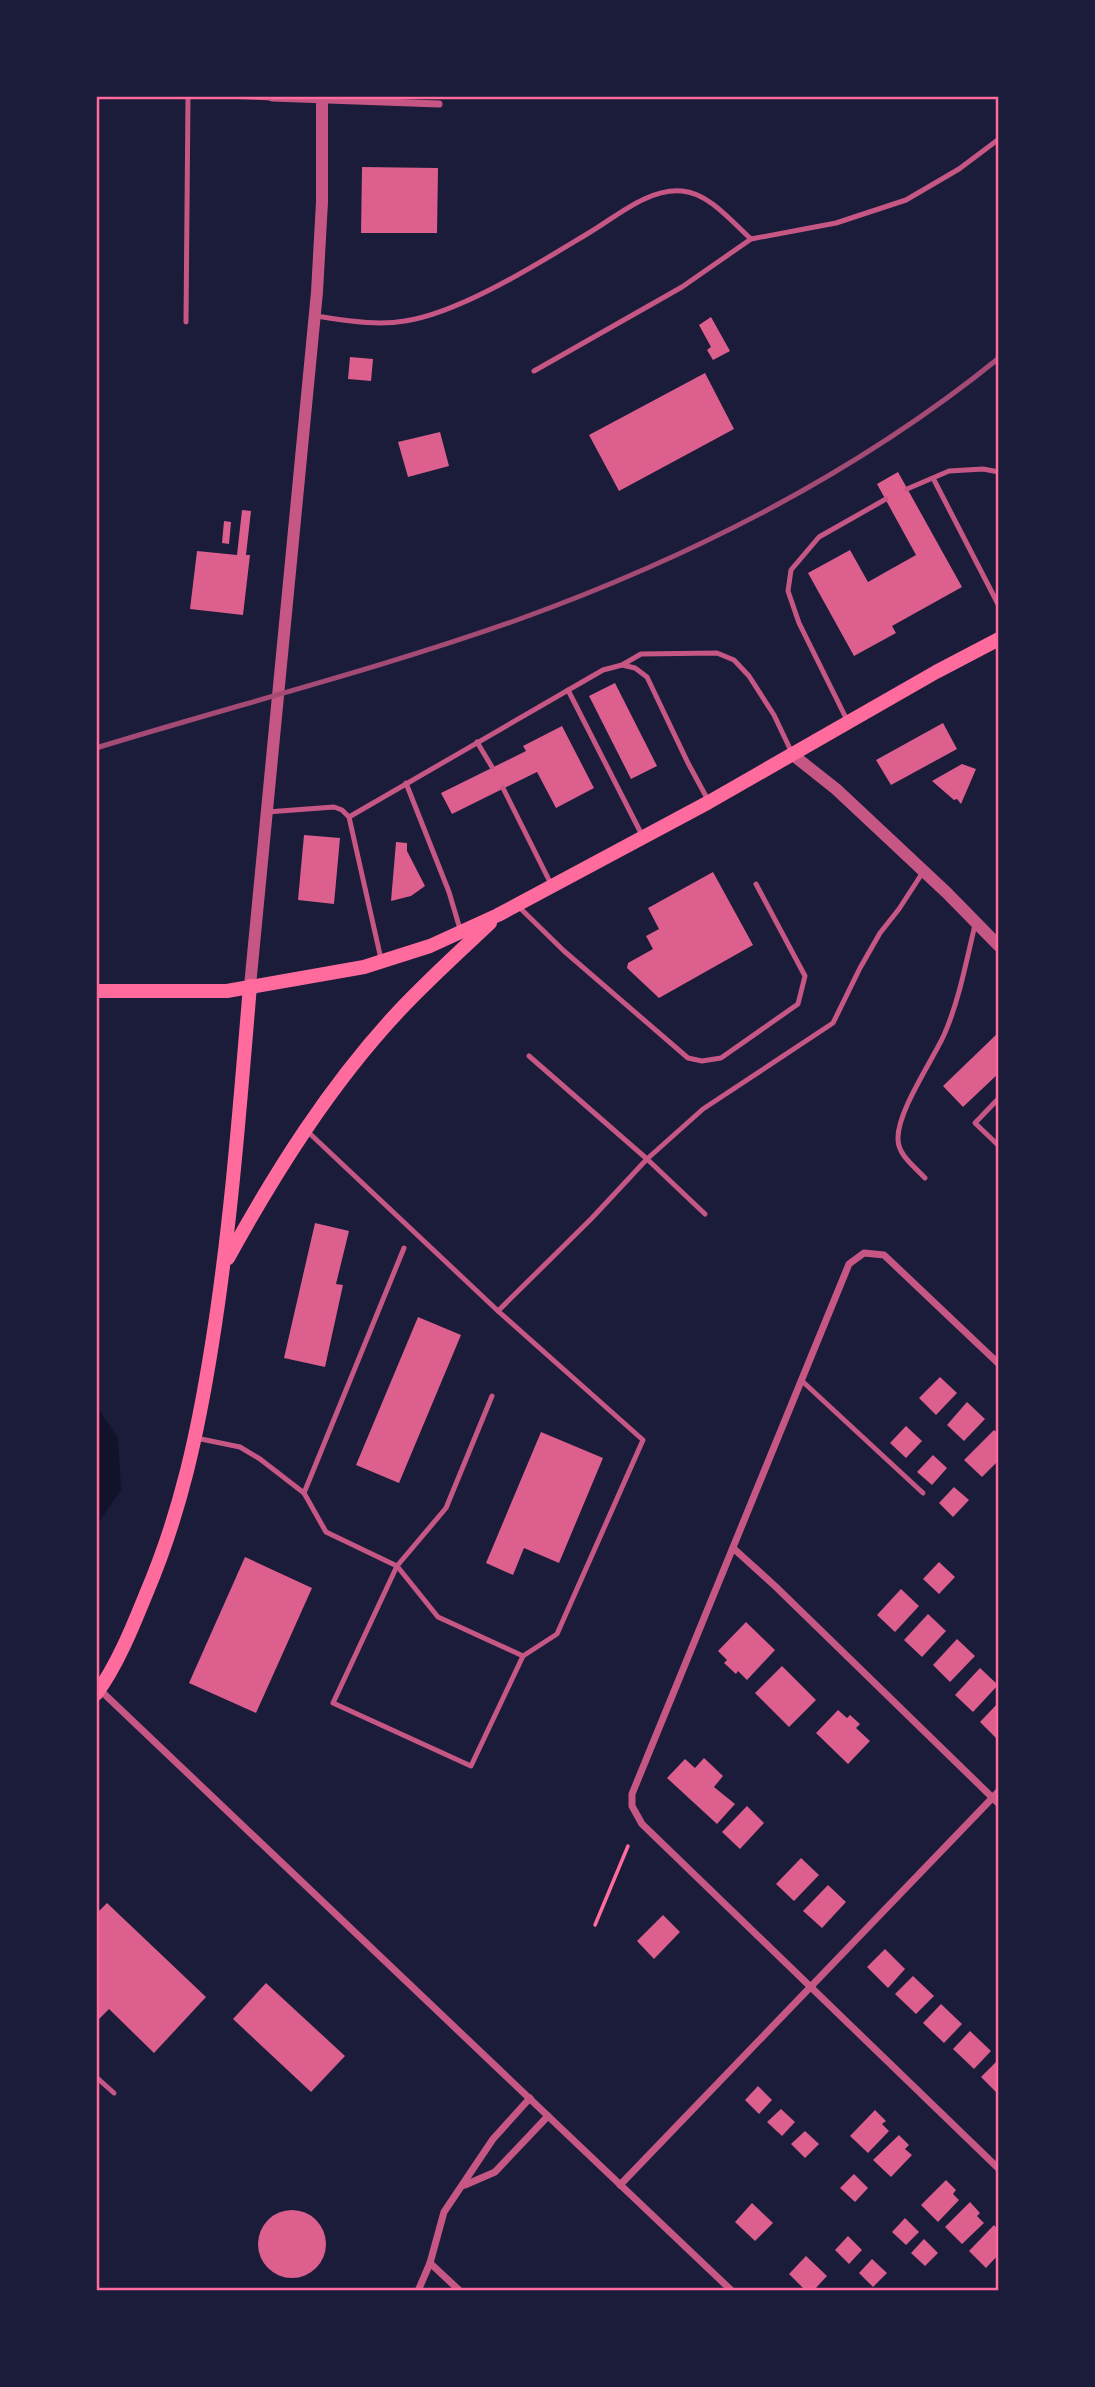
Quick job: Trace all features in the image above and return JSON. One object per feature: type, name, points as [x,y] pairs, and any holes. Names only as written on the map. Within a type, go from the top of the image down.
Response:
[{"type":"main road","points":[[96,991],[210,992],[364,967],[420,950],[498,915],[709,802],[999,639]]},
{"type":"main road","points":[[226,1262],[263,1193],[346,1074],[398,1012],[498,915]]},
{"type":"main road","points":[[98,1691],[135,1622],[163,1556],[185,1487],[196,1438],[226,1262],[250,986]]},
{"type":"street","points":[[272,98],[439,104]]},
{"type":"street","points":[[250,986],[315,316],[322,202],[322,98]]},
{"type":"street","points":[[793,755],[836,789],[999,946]]},
{"type":"street","points":[[999,1364],[884,1255],[870,1252],[856,1257],[849,1264],[634,1784],[632,1806],[642,1824],[999,2169]]},
{"type":"street","points":[[733,1548],[996,1801]]},
{"type":"street","points":[[98,1691],[732,2291]]},
{"type":"street","points":[[620,2185],[996,1801],[999,1791]]},
{"type":"street","points":[[418,2291],[430,2263],[444,2212],[493,2139],[530,2098]]},
{"type":"street","points":[[464,2185],[495,2172],[548,2116]]},
{"type":"street","points":[[430,2263],[460,2291]]},
{"type":"lane","points":[[186,322],[188,96]]},
{"type":"lane","points":[[227,96],[272,98]]},
{"type":"lane","points":[[534,371],[681,287],[751,239],[836,223],[906,200],[959,169],[999,139]]},
{"type":"lane","points":[[315,316],[371,323],[406,321],[449,307],[489,290],[654,194],[683,191],[704,197],[751,239]]},
{"type":"lane","points":[[907,489],[949,471],[999,471]]},
{"type":"lane","points":[[933,478],[999,606]]},
{"type":"lane","points":[[848,723],[799,623],[788,591],[791,570],[819,537],[886,499]]},
{"type":"lane","points":[[349,817],[603,670],[622,665],[640,654],[717,653],[734,660],[750,677],[774,715],[793,755]]},
{"type":"lane","points":[[622,665],[635,668],[647,677],[709,802]]},
{"type":"lane","points":[[568,690],[643,837]]},
{"type":"lane","points":[[477,742],[492,767]]},
{"type":"lane","points":[[406,783],[449,892],[461,932]]},
{"type":"lane","points":[[503,788],[552,886]]},
{"type":"lane","points":[[267,812],[334,807],[349,817],[382,962]]},
{"type":"lane","points":[[498,1311],[647,1159],[703,1109],[833,1023],[880,933],[923,872]]},
{"type":"lane","points":[[517,904],[564,951],[688,1058],[702,1061],[722,1058],[798,1004],[805,975],[756,884]]},
{"type":"lane","points":[[925,1178],[900,1151],[897,1137],[903,1116],[944,1034],[958,996],[976,922]]},
{"type":"lane","points":[[529,1056],[647,1159],[705,1214]]},
{"type":"lane","points":[[999,1098],[975,1123],[999,1146]]},
{"type":"lane","points":[[306,1130],[498,1311],[642,1440],[557,1634],[523,1656],[471,1766],[333,1703],[397,1566],[446,1508],[492,1396]]},
{"type":"lane","points":[[304,1493],[404,1248]]},
{"type":"lane","points":[[801,1380],[923,1493]]},
{"type":"lane","points":[[196,1438],[240,1447],[260,1460],[304,1493],[326,1532],[397,1566],[438,1617],[523,1656]]},
{"type":"lane","points":[[96,2077],[114,2093]]},
{"type":"path","points":[[595,1925],[628,1846]]},
{"type":"shaded area","points":[[96,1409],[118,1438],[121,1490],[96,1526]]},
{"type":"building","points":[[362,167],[438,168],[437,233],[361,233]]},
{"type":"building","points":[[711,317],[730,351],[713,360],[707,350],[711,347],[699,325]]},
{"type":"building","points":[[350,357],[373,359],[371,381],[348,379]]},
{"type":"building","points":[[705,373],[734,429],[619,491],[589,435]]},
{"type":"building","points":[[440,432],[449,466],[408,477],[398,442]]},
{"type":"building","points":[[898,472],[962,587],[892,626],[896,633],[854,656],[808,573],[850,550],[868,582],[916,555],[877,484]]},
{"type":"building","points":[[242,510],[251,511],[246,555],[250,555],[243,615],[190,609],[197,551],[237,555]]},
{"type":"building","points":[[224,521],[231,522],[229,544],[222,543]]},
{"type":"building","points":[[615,683],[657,766],[631,779],[589,696]]},
{"type":"building","points":[[943,723],[957,749],[891,785],[876,760]]},
{"type":"building","points":[[562,726],[594,788],[556,808],[537,772],[452,814],[441,793],[526,751],[523,746]]},
{"type":"building","points":[[962,764],[976,769],[961,804],[932,781]]},
{"type":"building","points":[[304,835],[340,838],[334,904],[298,900]]},
{"type":"building","points":[[396,842],[407,843],[407,851],[425,886],[411,896],[391,901]]},
{"type":"building","points":[[713,872],[753,945],[659,998],[627,968],[628,963],[653,949],[646,936],[659,929],[648,908]]},
{"type":"building","points":[[999,1032],[999,1073],[963,1107],[943,1086]]},
{"type":"building","points":[[315,1223],[349,1231],[336,1284],[343,1285],[325,1367],[284,1358]]},
{"type":"building","points":[[418,1317],[461,1335],[399,1483],[356,1465]]},
{"type":"building","points":[[940,1377],[957,1393],[936,1415],[919,1398]]},
{"type":"building","points":[[967,1402],[985,1419],[964,1441],[947,1425]]},
{"type":"building","points":[[906,1426],[922,1441],[906,1458],[890,1443]]},
{"type":"building","points":[[994,1430],[999,1434],[999,1460],[982,1477],[964,1460]]},
{"type":"building","points":[[541,1432],[603,1458],[559,1563],[524,1548],[513,1575],[486,1563]]},
{"type":"building","points":[[933,1455],[947,1468],[932,1485],[917,1472]]},
{"type":"building","points":[[954,1487],[969,1500],[953,1517],[939,1503]]},
{"type":"building","points":[[245,1557],[312,1588],[256,1713],[189,1683]]},
{"type":"building","points":[[939,1562],[955,1577],[939,1594],[923,1579]]},
{"type":"building","points":[[901,1589],[919,1606],[895,1632],[877,1615]]},
{"type":"building","points":[[928,1614],[946,1631],[922,1657],[904,1640]]},
{"type":"building","points":[[746,1622],[775,1650],[747,1680],[724,1663],[727,1660],[718,1651]]},
{"type":"building","points":[[957,1639],[975,1656],[950,1682],[933,1665]]},
{"type":"building","points":[[782,1666],[816,1700],[789,1727],[755,1693]]},
{"type":"building","points":[[980,1668],[998,1685],[973,1712],[955,1695]]},
{"type":"building","points":[[999,1702],[999,1741],[980,1722]]},
{"type":"building","points":[[838,1710],[847,1718],[850,1715],[860,1724],[856,1728],[870,1741],[848,1764],[816,1733]]},
{"type":"building","points":[[704,1758],[723,1776],[714,1787],[735,1804],[717,1824],[667,1778],[685,1759],[695,1768]]},
{"type":"building","points":[[747,1806],[764,1823],[740,1849],[722,1832]]},
{"type":"building","points":[[801,1858],[819,1875],[794,1901],[776,1884]]},
{"type":"building","points":[[828,1885],[846,1902],[822,1928],[803,1911]]},
{"type":"building","points":[[107,1903],[206,1997],[154,2053],[109,2009],[96,2022],[96,1914]]},
{"type":"building","points":[[663,1915],[680,1932],[654,1959],[637,1941]]},
{"type":"building","points":[[885,1949],[905,1969],[888,1988],[867,1967]]},
{"type":"building","points":[[913,1976],[934,1996],[916,2014],[895,1994]]},
{"type":"building","points":[[266,1983],[345,2056],[311,2092],[233,2019]]},
{"type":"building","points":[[941,2004],[962,2024],[944,2043],[923,2023]]},
{"type":"building","points":[[970,2031],[991,2051],[974,2069],[953,2049]]},
{"type":"building","points":[[999,2059],[999,2095],[981,2077]]},
{"type":"building","points":[[758,2086],[772,2100],[759,2114],[745,2100]]},
{"type":"building","points":[[781,2109],[795,2122],[782,2136],[767,2122]]},
{"type":"building","points":[[875,2110],[886,2121],[882,2124],[889,2131],[868,2153],[850,2136]]},
{"type":"building","points":[[805,2131],[819,2144],[805,2158],[791,2144]]},
{"type":"building","points":[[899,2135],[909,2145],[905,2149],[912,2155],[891,2177],[873,2160]]},
{"type":"building","points":[[854,2174],[868,2188],[855,2202],[840,2188]]},
{"type":"building","points":[[946,2180],[956,2190],[953,2194],[959,2200],[938,2222],[921,2205]]},
{"type":"building","points":[[970,2202],[980,2213],[977,2216],[984,2223],[962,2244],[945,2227]]},
{"type":"building","points":[[752,2203],[773,2223],[755,2241],[735,2222]]},
{"type":"building","points":[[299,2210],[320,2225],[326,2237],[324,2257],[316,2268],[299,2278],[285,2278],[268,2268],[260,2257],[258,2237],[268,2220],[279,2212]]},
{"type":"building","points":[[905,2218],[919,2232],[906,2245],[892,2232]]},
{"type":"building","points":[[994,2225],[999,2231],[999,2254],[986,2268],[969,2251]]},
{"type":"building","points":[[848,2236],[862,2250],[849,2264],[835,2250]]},
{"type":"building","points":[[924,2239],[938,2253],[925,2266],[911,2253]]},
{"type":"building","points":[[806,2256],[827,2276],[813,2291],[806,2291],[789,2274]]},
{"type":"building","points":[[872,2259],[887,2273],[873,2287],[859,2273]]},
{"type":"railway","points":[[96,748],[465,638],[581,596],[645,569],[769,509],[829,475],[945,400],[999,358]]}]
